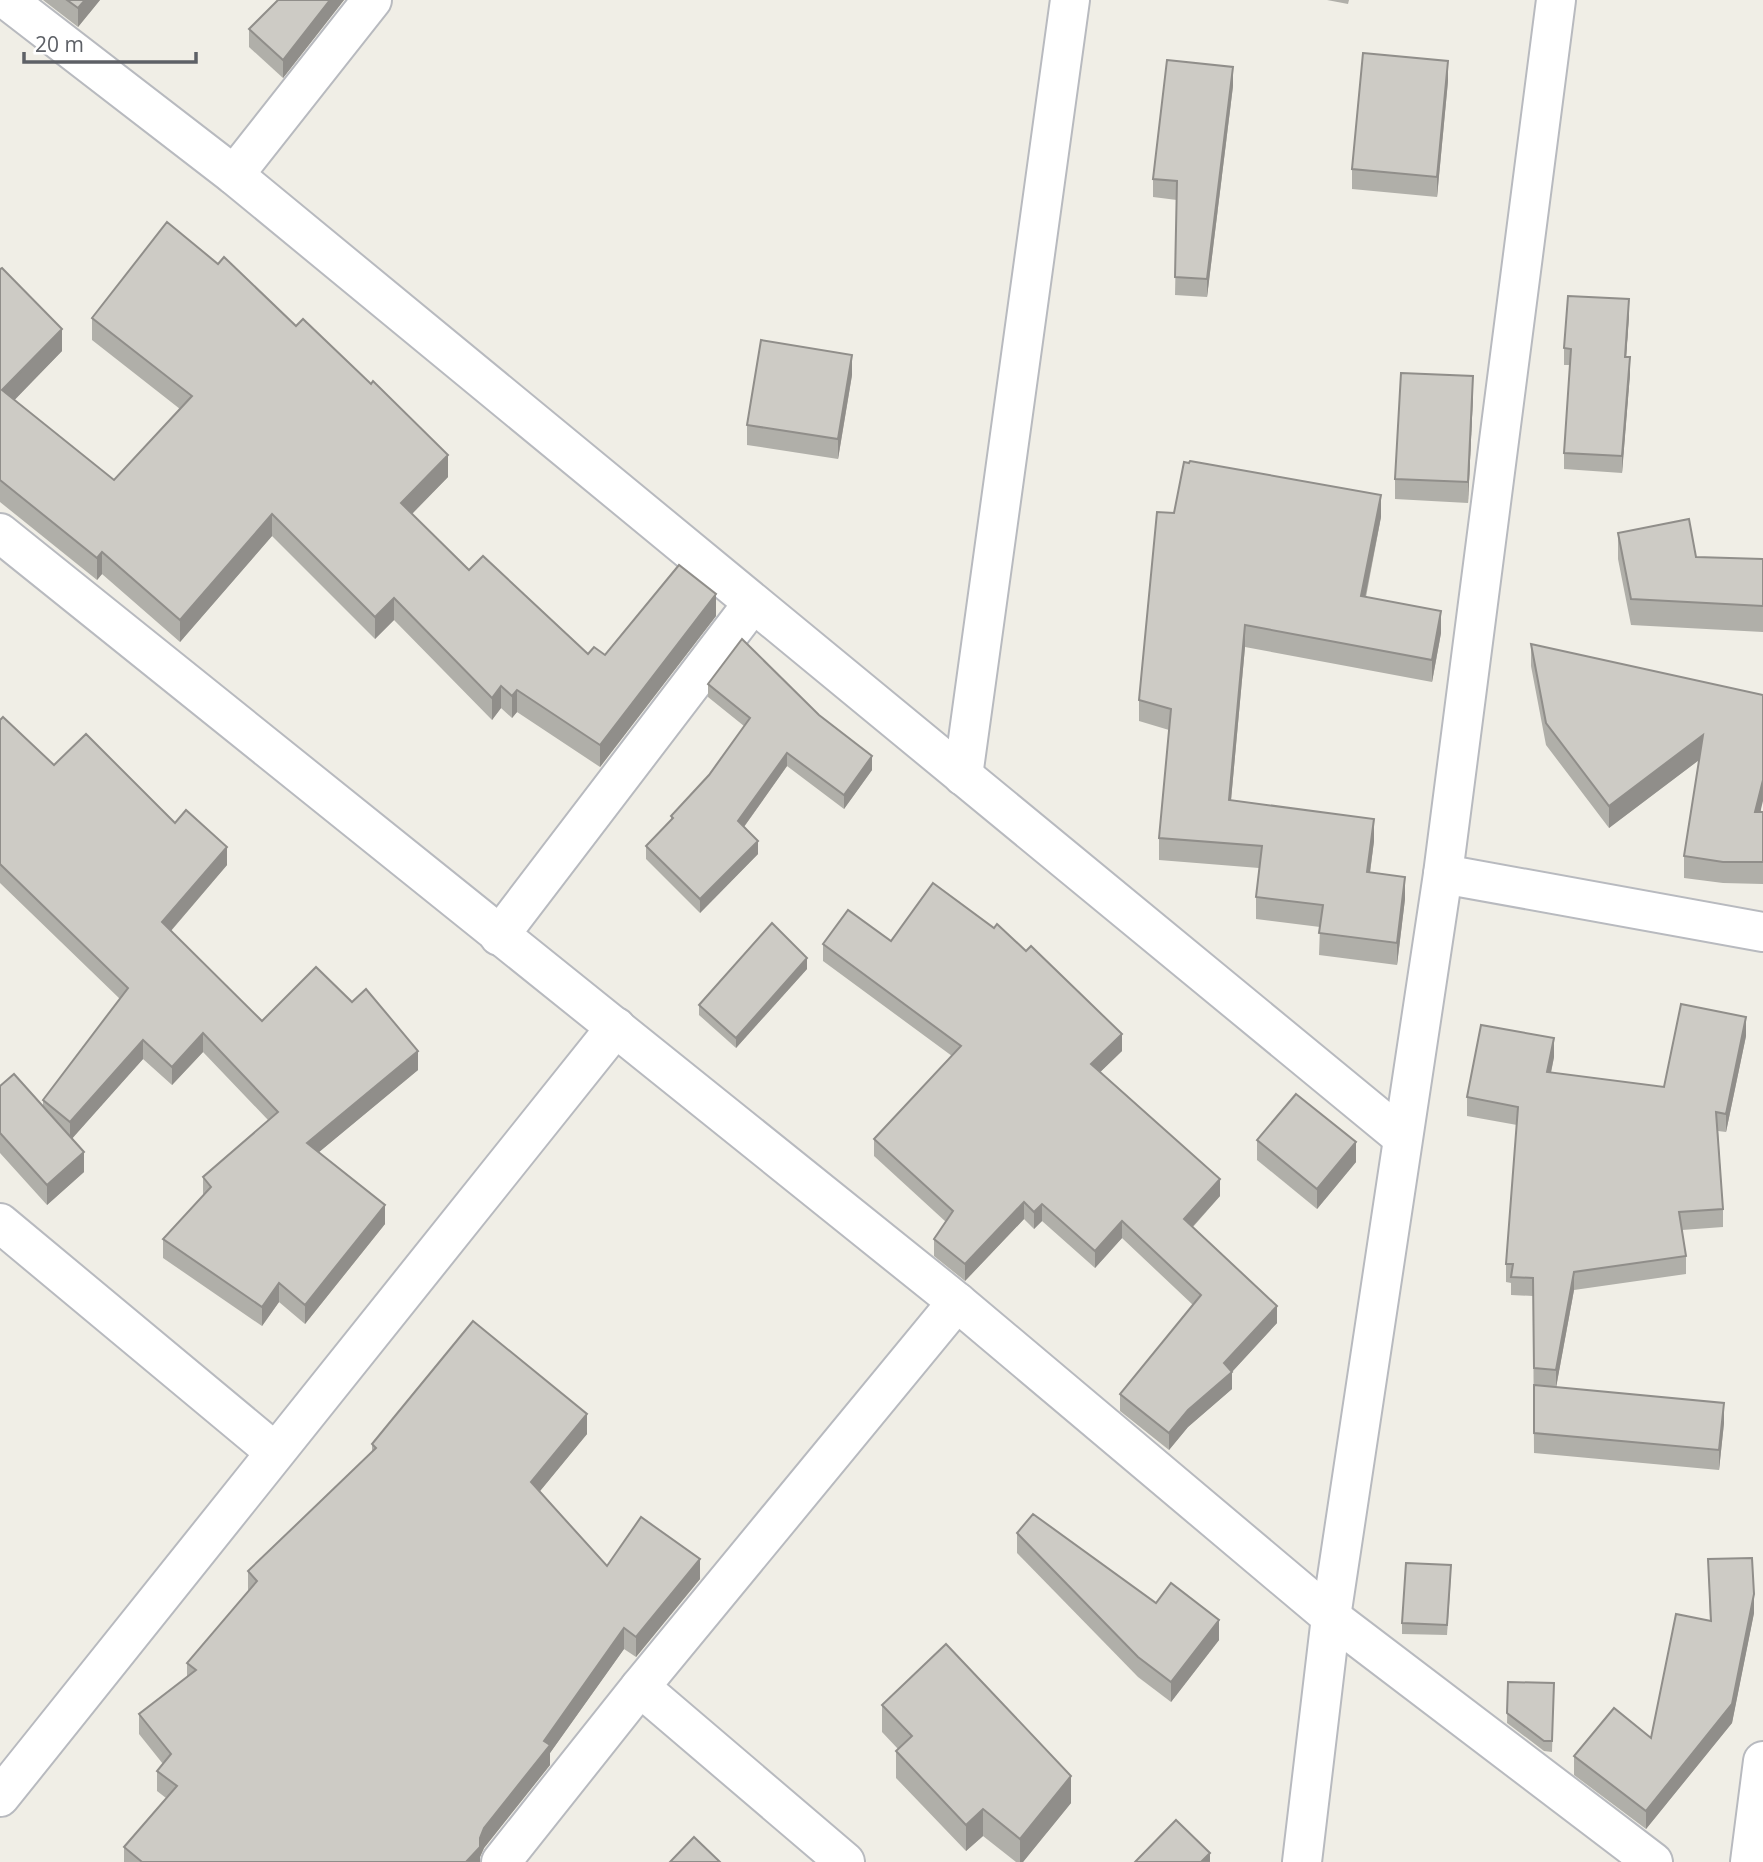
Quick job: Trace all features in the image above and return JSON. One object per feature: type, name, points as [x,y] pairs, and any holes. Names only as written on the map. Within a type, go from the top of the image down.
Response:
[{"type":"street","points":[[7,0],[234,175],[1402,1137]]},
{"type":"street","points":[[234,175],[372,0]]},
{"type":"street","points":[[963,776],[1070,0]]},
{"type":"street","points":[[1302,1862],[1331,1617],[1443,874],[1545,7]]},
{"type":"street","points":[[0,533],[957,1302],[1331,1617],[1653,1862]]},
{"type":"street","points":[[499,936],[753,603]]},
{"type":"street","points":[[1443,874],[1763,932]]},
{"type":"street","points":[[0,1797],[616,1027]]},
{"type":"street","points":[[0,1223],[275,1452]]},
{"type":"street","points":[[501,1862],[640,1687],[957,1302]]},
{"type":"street","points":[[640,1687],[845,1862]]},
{"type":"street","points":[[1750,1862],[1763,1761]]},
{"type":"building","points":[[67,0],[85,0],[78,8]]},
{"type":"building","points":[[278,0],[330,0],[283,60],[249,29]]},
{"type":"building","points":[[1363,53],[1448,61],[1437,177],[1352,169]]},
{"type":"building","points":[[1167,60],[1233,67],[1207,279],[1175,277],[1177,181],[1153,179]]},
{"type":"building","points":[[167,222],[218,264],[224,257],[296,326],[303,319],[371,384],[373,381],[448,455],[401,503],[469,570],[483,556],[588,654],[594,647],[605,655],[679,565],[716,594],[600,745],[517,690],[512,696],[501,686],[492,698],[394,598],[375,617],[272,514],[180,620],[102,552],[97,558],[0,480],[2,268],[62,329],[2,390],[114,480],[192,396],[92,318]]},
{"type":"building","points":[[1568,296],[1629,299],[1625,357],[1630,357],[1622,456],[1564,453],[1571,349],[1564,348]]},
{"type":"building","points":[[761,340],[852,355],[838,439],[747,425]]},
{"type":"building","points":[[1401,373],[1473,376],[1468,482],[1395,479]]},
{"type":"building","points":[[1184,462],[1381,495],[1361,596],[1441,611],[1432,660],[1245,625],[1229,800],[1374,819],[1367,872],[1405,877],[1397,943],[1319,933],[1323,905],[1256,897],[1262,846],[1159,838],[1171,709],[1139,700],[1157,512],[1174,513]]},
{"type":"building","points":[[1689,519],[1696,557],[1763,559],[1763,606],[1631,599],[1618,533]]},
{"type":"building","points":[[742,639],[819,715],[872,756],[844,795],[787,753],[738,821],[758,841],[700,899],[646,846],[709,775],[750,718],[708,684]]},
{"type":"building","points":[[1531,644],[1763,695],[1763,780],[1755,812],[1763,812],[1763,862],[1723,862],[1684,856],[1703,735],[1609,806],[1546,723]]},
{"type":"building","points":[[3,717],[54,765],[86,734],[175,823],[186,810],[227,847],[162,922],[262,1021],[316,967],[352,1002],[366,989],[418,1051],[307,1143],[385,1205],[305,1305],[279,1283],[262,1307],[163,1239],[211,1187],[203,1177],[278,1112],[203,1033],[172,1067],[143,1040],[70,1122],[43,1100],[128,988],[0,864],[0,720]]},
{"type":"building","points":[[933,883],[994,928],[997,924],[1026,951],[1031,946],[1122,1034],[1091,1064],[1220,1179],[1184,1219],[1277,1306],[1224,1363],[1232,1372],[1188,1410],[1169,1433],[1120,1394],[1201,1295],[1122,1221],[1095,1251],[1042,1204],[1034,1212],[1024,1202],[965,1264],[934,1239],[953,1211],[874,1139],[961,1046],[823,944],[848,910],[891,941]]},
{"type":"building","points":[[772,923],[807,958],[736,1038],[699,1005]]},
{"type":"building","points":[[1681,1004],[1746,1017],[1726,1114],[1716,1112],[1723,1209],[1679,1212],[1686,1256],[1574,1272],[1556,1370],[1534,1368],[1533,1278],[1511,1277],[1513,1264],[1506,1264],[1518,1107],[1467,1097],[1481,1025],[1554,1038],[1547,1072],[1664,1087]]},
{"type":"building","points":[[14,1074],[84,1152],[47,1185],[0,1133],[0,1086]]},
{"type":"building","points":[[1296,1094],[1356,1142],[1317,1189],[1257,1140]]},
{"type":"building","points":[[473,1321],[587,1414],[531,1482],[607,1566],[641,1517],[700,1559],[636,1637],[624,1628],[544,1741],[550,1745],[484,1828],[480,1847],[466,1862],[142,1862],[124,1847],[177,1786],[157,1771],[171,1754],[139,1714],[196,1670],[187,1663],[257,1581],[248,1571],[376,1448],[372,1444]]},
{"type":"building","points":[[1534,1385],[1724,1403],[1719,1450],[1534,1433]]},
{"type":"building","points":[[1033,1514],[1156,1603],[1171,1583],[1219,1620],[1171,1682],[1138,1657],[1017,1533]]},
{"type":"building","points":[[1752,1558],[1754,1594],[1732,1704],[1646,1811],[1574,1756],[1614,1708],[1651,1738],[1676,1614],[1711,1621],[1708,1559]]},
{"type":"building","points":[[1406,1563],[1451,1565],[1447,1625],[1402,1623]]},
{"type":"building","points":[[946,1644],[1071,1776],[1020,1839],[983,1809],[966,1825],[896,1751],[912,1736],[882,1705]]},
{"type":"building","points":[[1508,1682],[1554,1683],[1552,1741],[1544,1741],[1507,1713]]},
{"type":"building","points":[[1176,1820],[1210,1853],[1201,1862],[1135,1862]]},
{"type":"building","points":[[694,1837],[720,1862],[670,1862]]}]
